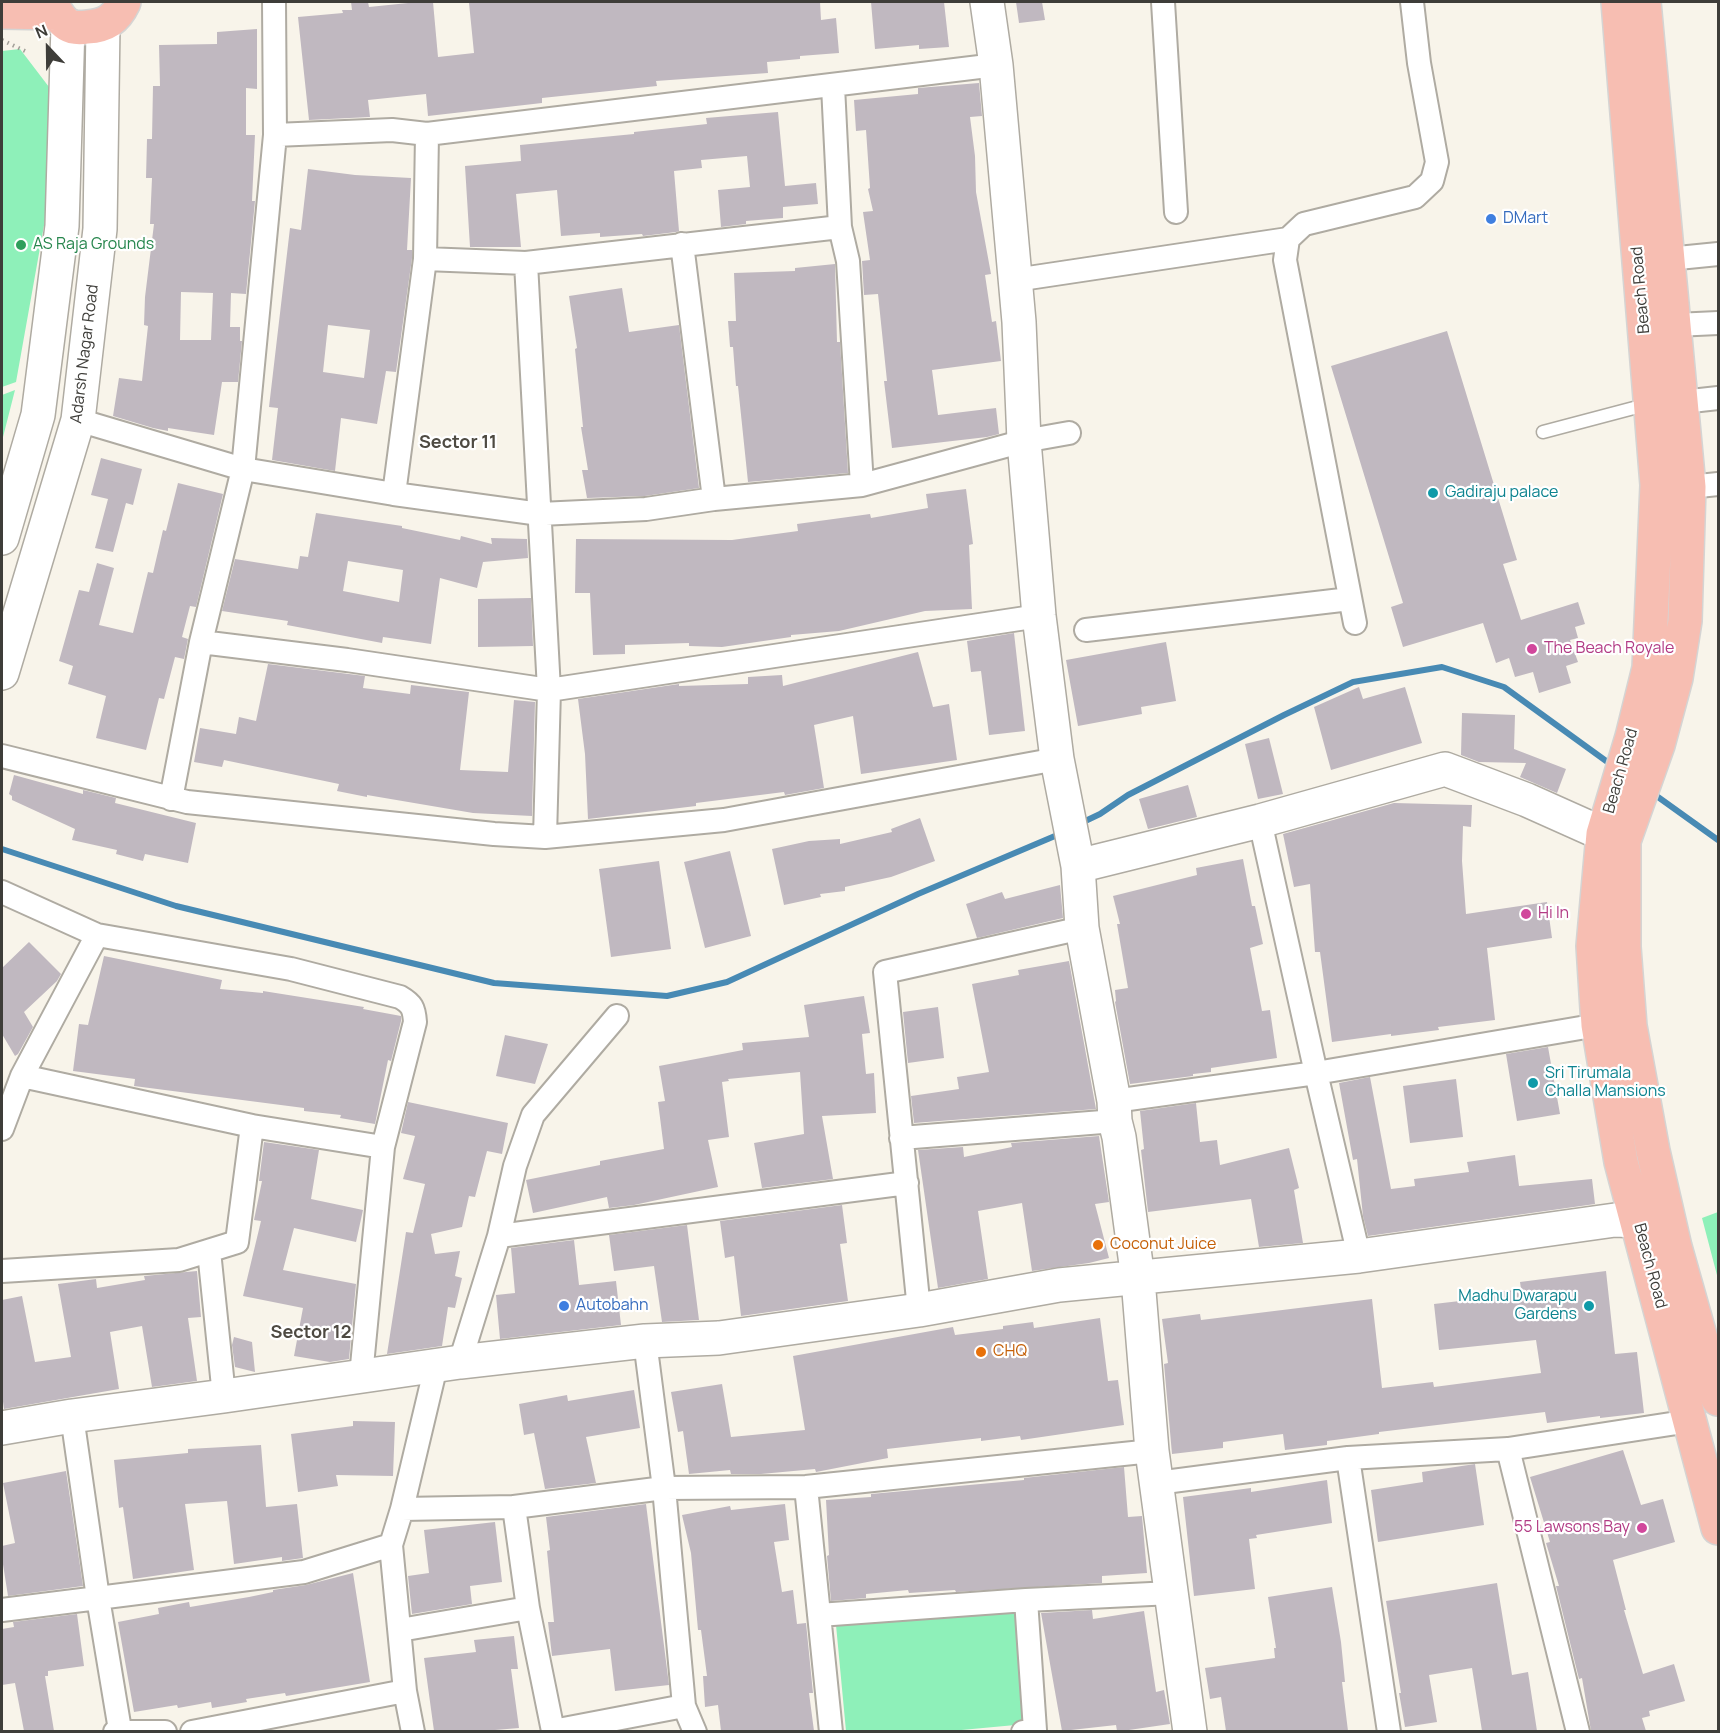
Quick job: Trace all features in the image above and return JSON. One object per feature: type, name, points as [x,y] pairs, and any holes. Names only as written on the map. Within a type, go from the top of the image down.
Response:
[{"type":"main road","name":"Beach Road","points":[[1618,2],[1666,402],[1704,486],[1676,678],[1645,741],[1613,838],[1593,946],[1598,1025],[1621,1162],[1652,1217],[1719,1399]]},
{"type":"main road","name":"Beach Road","points":[[1644,2],[1675,325],[1657,485],[1645,741]]},
{"type":"main road","points":[[2,12],[58,13],[85,28],[124,10]]},
{"type":"main road","points":[[1651,617],[1685,621]]},
{"type":"main road","name":"Beach Road","points":[[1613,838],[1630,1026],[1653,1151],[1652,1217],[1690,1421],[1719,1528]]},
{"type":"street","points":[[171,799],[201,642],[243,469],[275,135],[274,2]]},
{"type":"street","points":[[987,2],[996,65],[1019,322],[1024,441],[1039,616],[1059,770],[1076,854],[1082,928],[1119,1137],[1138,1279],[1152,1451],[1191,1731]]},
{"type":"street","points":[[1163,2],[1176,212]]},
{"type":"street","points":[[1015,280],[1288,239],[1304,224],[1415,197],[1432,181],[1437,162],[1419,63],[1412,2]]},
{"type":"street","name":"Adarsh Nagar Road","points":[[2,673],[78,420],[124,10]]},
{"type":"street","points":[[2,538],[38,415],[62,226],[58,13]]},
{"type":"street","points":[[275,135],[392,130],[427,134],[996,65]]},
{"type":"street","points":[[833,86],[840,227],[848,261],[862,485]]},
{"type":"street","points":[[394,494],[425,259],[427,134]]},
{"type":"street","points":[[425,259],[526,263],[840,227]]},
{"type":"street","points":[[1288,239],[1285,260],[1355,623]]},
{"type":"street","points":[[682,244],[714,499]]},
{"type":"street","points":[[1668,259],[1719,254]]},
{"type":"street","points":[[526,263],[549,690],[545,837]]},
{"type":"street","points":[[1675,325],[1719,323]]},
{"type":"street","points":[[1666,402],[1719,398]]},
{"type":"street","points":[[78,420],[243,469],[394,494],[540,514],[646,509],[714,499],[862,485],[1024,441],[1069,433]]},
{"type":"street","points":[[1086,630],[1350,599]]},
{"type":"street","points":[[201,642],[347,660],[549,690],[1039,616]]},
{"type":"street","points":[[2,756],[187,802],[494,834],[545,837],[723,820],[1059,770]]},
{"type":"street","points":[[1076,854],[1260,821],[1444,769],[1527,800],[1613,838]]},
{"type":"street","points":[[1260,821],[1359,1256]]},
{"type":"street","points":[[2,892],[97,935],[291,969],[400,997],[410,1003],[416,1022],[383,1147],[361,1376]]},
{"type":"street","points":[[919,1310],[885,972],[1082,928]]},
{"type":"street","points":[[2,1129],[22,1076],[97,935]]},
{"type":"street","points":[[413,1731],[405,1691],[391,1545],[448,1364],[498,1236],[515,1166],[533,1115],[617,1016]]},
{"type":"street","points":[[901,1138],[1114,1111],[1316,1073],[1598,1025]]},
{"type":"street","points":[[22,1076],[252,1126],[383,1147]]},
{"type":"street","points":[[2,1271],[179,1260],[237,1242],[252,1126]]},
{"type":"street","points":[[498,1236],[907,1183]]},
{"type":"street","points":[[2,1428],[72,1416],[448,1364],[645,1341],[719,1338],[919,1310],[1059,1285],[1359,1256],[1615,1220],[1652,1217]]},
{"type":"street","points":[[209,1251],[224,1396]]},
{"type":"street","points":[[645,1341],[664,1488],[684,1706],[695,1731]]},
{"type":"street","points":[[72,1416],[118,1731],[165,1731]]},
{"type":"street","points":[[1156,1483],[1348,1458],[1508,1449],[1690,1421]]},
{"type":"street","points":[[1508,1449],[1578,1731]]},
{"type":"street","points":[[402,1509],[514,1508],[664,1488],[806,1487],[1152,1451]]},
{"type":"street","points":[[1348,1458],[1389,1731]]},
{"type":"street","points":[[806,1487],[831,1731]]},
{"type":"street","points":[[514,1508],[528,1608],[553,1731],[684,1706]]},
{"type":"street","points":[[2,1610],[304,1572],[391,1545]]},
{"type":"street","points":[[819,1615],[1026,1600],[1172,1593]]},
{"type":"street","points":[[1026,1600],[1031,1731]]},
{"type":"street","points":[[400,1630],[528,1608]]},
{"type":"street","points":[[192,1731],[405,1691]]},
{"type":"lane","points":[[1543,432],[1666,402]]},
{"type":"path","points":[[2,40],[27,52]]},
{"type":"green space","name":"AS Raja Grounds","points":[[20,49],[65,108],[16,382],[2,387],[2,51]]},
{"type":"green space","points":[[15,390],[2,441],[2,395]]},
{"type":"green space","points":[[1718,1212],[1718,1279],[1702,1218]]},
{"type":"green space","points":[[1016,1608],[1026,1724],[940,1732],[846,1731],[836,1625]]},
{"type":"building","points":[[351,2],[368,2],[369,7],[408,2],[433,2],[438,57],[474,53],[469,3],[820,2],[821,20],[836,18],[839,53],[800,56],[800,59],[767,62],[768,73],[656,81],[657,86],[542,98],[542,103],[428,116],[426,94],[368,100],[370,117],[309,120],[298,17],[343,13],[342,10],[352,10]]},
{"type":"building","points":[[871,2],[944,2],[949,47],[919,49],[919,45],[875,49]]},
{"type":"building","points":[[1016,2],[1042,2],[1045,20],[1019,23]]},
{"type":"building","points":[[257,29],[257,89],[246,88],[246,135],[255,135],[252,201],[255,201],[246,294],[231,293],[230,327],[240,327],[240,341],[242,341],[238,382],[222,382],[214,435],[168,428],[168,431],[113,416],[119,378],[142,381],[148,326],[144,325],[145,297],[154,224],[150,224],[152,178],[146,178],[147,139],[152,139],[153,86],[160,86],[159,45],[217,44],[217,32]],"holes":[[[181,292],[213,293],[211,340],[180,340]]]},
{"type":"building","points":[[979,83],[982,116],[970,117],[975,156],[976,192],[991,274],[985,275],[992,322],[996,321],[1001,361],[932,370],[938,415],[996,408],[999,434],[892,448],[884,381],[887,381],[878,294],[864,295],[862,261],[870,260],[863,212],[873,211],[868,189],[870,188],[866,130],[856,131],[854,100],[918,94],[918,88]]},
{"type":"building","points":[[778,112],[785,186],[816,183],[818,204],[783,207],[783,218],[746,221],[746,224],[721,227],[718,190],[750,187],[747,156],[701,160],[702,168],[674,171],[679,231],[643,236],[642,234],[600,237],[600,233],[561,236],[557,190],[516,194],[521,247],[470,247],[465,166],[521,161],[520,145],[634,134],[634,132],[707,124],[706,118]]},
{"type":"building","points":[[308,169],[355,175],[411,178],[407,250],[412,250],[412,258],[396,372],[386,371],[377,424],[341,418],[335,471],[272,460],[278,408],[269,407],[290,228],[301,230]],"holes":[[[328,325],[370,330],[364,378],[323,372]]]},
{"type":"building","points":[[835,264],[837,342],[840,342],[848,473],[748,482],[738,386],[736,386],[733,347],[730,347],[728,321],[736,321],[734,273],[795,271],[795,268]]},
{"type":"building","points":[[622,288],[629,332],[679,325],[699,488],[645,496],[587,498],[582,470],[588,470],[581,427],[583,427],[575,349],[577,348],[569,296]]},
{"type":"building","name":"Gadiraju palace","points":[[1447,331],[1517,560],[1503,564],[1521,620],[1578,602],[1585,624],[1575,627],[1578,638],[1570,640],[1578,662],[1566,666],[1571,683],[1539,693],[1533,672],[1515,677],[1509,658],[1496,663],[1483,623],[1403,647],[1391,607],[1403,603],[1331,366]]},
{"type":"building","points":[[101,458],[142,469],[133,505],[126,503],[113,552],[95,548],[108,499],[91,495]]},
{"type":"building","points":[[178,483],[223,494],[196,607],[190,606],[182,637],[188,639],[184,659],[175,657],[164,699],[159,698],[146,750],[96,738],[106,696],[68,684],[73,666],[59,661],[79,590],[89,592],[97,563],[114,568],[99,625],[133,633],[148,572],[153,573],[163,530],[166,531]]},
{"type":"building","points":[[966,489],[973,544],[969,545],[972,609],[925,611],[839,631],[791,635],[791,637],[722,647],[689,646],[689,643],[625,645],[625,654],[593,655],[590,593],[575,593],[576,539],[732,540],[798,531],[797,524],[870,514],[871,518],[928,508],[926,494]]},
{"type":"building","points":[[316,513],[402,526],[402,528],[460,540],[461,536],[492,544],[491,538],[527,539],[528,558],[483,562],[477,588],[440,578],[431,644],[383,637],[382,643],[287,625],[288,621],[222,611],[235,559],[298,569],[300,556],[308,557]],"holes":[[[348,561],[403,570],[399,602],[343,591]]]},
{"type":"building","points":[[531,598],[533,646],[478,647],[478,599]]},
{"type":"building","points":[[1014,633],[1025,731],[989,735],[981,671],[971,672],[967,641]]},
{"type":"building","points":[[1166,642],[1176,701],[1141,707],[1142,714],[1078,726],[1066,660]]},
{"type":"building","points":[[918,652],[933,707],[949,704],[957,760],[861,774],[853,716],[814,725],[824,788],[785,795],[784,792],[696,803],[696,806],[588,819],[585,754],[578,699],[679,684],[679,686],[748,684],[748,677],[782,675],[783,686]]},
{"type":"building","points":[[268,664],[365,676],[363,688],[410,694],[411,685],[469,692],[460,770],[508,772],[514,700],[535,702],[532,816],[473,813],[367,795],[367,797],[337,791],[339,784],[224,760],[222,767],[194,762],[200,728],[236,734],[239,717],[256,721]]},
{"type":"building","points":[[1359,687],[1363,699],[1405,687],[1422,743],[1331,770],[1314,707]]},
{"type":"building","points":[[1462,713],[1515,715],[1514,749],[1566,769],[1557,793],[1520,777],[1526,763],[1479,762],[1461,755]]},
{"type":"building","points":[[1269,738],[1283,794],[1258,799],[1245,744]]},
{"type":"building","points":[[14,775],[83,794],[83,790],[116,798],[115,803],[196,823],[188,863],[145,854],[143,861],[116,854],[117,850],[72,840],[75,829],[12,800],[9,794]]},
{"type":"building","points":[[1188,785],[1197,817],[1148,829],[1139,799]]},
{"type":"building","points":[[1394,803],[1472,805],[1471,827],[1463,826],[1462,861],[1466,914],[1547,902],[1552,938],[1487,948],[1495,1020],[1438,1027],[1439,1030],[1332,1042],[1320,952],[1315,952],[1310,884],[1294,887],[1283,834]]},
{"type":"building","points":[[920,818],[935,861],[891,877],[845,887],[845,891],[820,894],[821,897],[784,905],[772,849],[809,841],[840,839],[840,844],[892,832],[891,829]]},
{"type":"building","points":[[730,851],[751,936],[705,948],[684,862]]},
{"type":"building","points":[[1243,859],[1252,906],[1255,906],[1263,944],[1250,948],[1262,1011],[1270,1010],[1277,1058],[1211,1068],[1211,1072],[1193,1074],[1193,1076],[1130,1084],[1115,1002],[1115,990],[1128,988],[1117,924],[1120,924],[1113,896],[1197,875],[1196,868]]},
{"type":"building","points":[[659,861],[671,949],[611,957],[599,869]]},
{"type":"building","points":[[1060,885],[1063,918],[977,938],[966,904],[1002,892],[1005,899]]},
{"type":"building","points":[[29,942],[61,974],[57,981],[24,1012],[33,1027],[15,1056],[2,1034],[2,968]]},
{"type":"building","points":[[104,956],[222,980],[220,989],[263,993],[263,991],[364,1007],[363,1009],[401,1016],[391,1061],[388,1060],[375,1124],[340,1118],[341,1115],[304,1111],[304,1108],[134,1086],[135,1079],[73,1071],[79,1024],[88,1025]]},
{"type":"building","points":[[1069,961],[1096,1109],[914,1123],[911,1096],[959,1089],[957,1077],[989,1072],[972,984],[1019,975],[1018,970]]},
{"type":"building","points":[[864,996],[870,1033],[862,1034],[866,1074],[874,1073],[876,1113],[822,1116],[833,1179],[762,1188],[754,1143],[804,1134],[800,1072],[728,1079],[729,1081],[722,1082],[729,1137],[708,1140],[718,1187],[634,1205],[609,1208],[607,1197],[533,1213],[526,1180],[600,1165],[600,1161],[664,1149],[658,1102],[665,1101],[659,1066],[743,1050],[742,1043],[809,1037],[804,1005]]},
{"type":"building","points":[[938,1007],[944,1058],[908,1063],[903,1012]]},
{"type":"building","points":[[505,1035],[548,1044],[535,1084],[496,1076]]},
{"type":"building","name":"Sri Tirumala Challa Mansions","points":[[1548,1047],[1560,1114],[1517,1121],[1506,1054]]},
{"type":"building","points":[[1370,1077],[1391,1189],[1415,1186],[1414,1179],[1469,1172],[1467,1162],[1515,1155],[1519,1186],[1592,1179],[1595,1204],[1368,1236],[1363,1216],[1357,1159],[1353,1160],[1339,1083]]},
{"type":"building","points":[[1456,1079],[1463,1137],[1410,1143],[1403,1086]]},
{"type":"building","points":[[408,1102],[508,1123],[502,1154],[487,1151],[475,1197],[469,1196],[462,1227],[431,1234],[435,1254],[460,1251],[455,1276],[462,1278],[455,1308],[448,1307],[442,1346],[387,1354],[406,1232],[413,1233],[425,1184],[403,1179],[415,1136],[401,1133]]},
{"type":"building","points":[[1196,1103],[1200,1142],[1217,1140],[1220,1165],[1289,1148],[1299,1188],[1294,1190],[1303,1243],[1259,1247],[1251,1199],[1148,1212],[1141,1150],[1144,1149],[1140,1111]]},
{"type":"building","points":[[1099,1136],[1109,1202],[1095,1204],[1109,1258],[1032,1271],[1022,1203],[978,1211],[988,1279],[938,1288],[918,1150],[963,1147],[964,1157],[1012,1147],[1011,1143]]},
{"type":"building","points":[[264,1142],[319,1150],[311,1199],[363,1210],[356,1242],[294,1228],[283,1270],[356,1284],[349,1359],[330,1362],[294,1356],[303,1308],[243,1296],[261,1221],[254,1220],[262,1181],[259,1181]]},
{"type":"building","points":[[842,1205],[847,1243],[840,1244],[848,1301],[741,1316],[734,1256],[725,1258],[720,1221]]},
{"type":"building","points":[[687,1225],[699,1320],[662,1322],[654,1266],[614,1271],[609,1235]]},
{"type":"building","points":[[574,1240],[579,1285],[616,1281],[621,1325],[500,1339],[496,1295],[515,1293],[511,1248]]},
{"type":"building","points":[[197,1271],[201,1317],[188,1318],[197,1381],[152,1387],[142,1326],[110,1332],[119,1389],[4,1409],[2,1300],[22,1296],[35,1362],[71,1357],[58,1284],[96,1279],[97,1288],[145,1280],[144,1276]]},
{"type":"building","points":[[1606,1271],[1615,1354],[1637,1352],[1644,1413],[1547,1423],[1545,1412],[1379,1432],[1379,1434],[1327,1441],[1327,1445],[1285,1450],[1283,1434],[1223,1442],[1223,1448],[1172,1454],[1164,1364],[1168,1363],[1162,1319],[1200,1314],[1201,1320],[1372,1299],[1382,1388],[1433,1382],[1434,1387],[1541,1373],[1536,1340],[1439,1350],[1434,1304],[1477,1299],[1476,1295],[1521,1289],[1520,1282]]},
{"type":"building","points":[[1100,1318],[1108,1381],[1118,1380],[1124,1425],[1021,1440],[1020,1436],[981,1441],[981,1438],[887,1449],[888,1458],[816,1472],[815,1469],[731,1474],[730,1470],[689,1474],[683,1431],[678,1432],[671,1392],[722,1384],[731,1437],[805,1430],[793,1356],[953,1327],[955,1335],[1003,1329],[1003,1326],[1033,1322],[1034,1328]]},
{"type":"building","points":[[234,1337],[252,1342],[255,1372],[235,1367],[232,1345]]},
{"type":"building","points":[[634,1390],[640,1428],[586,1437],[596,1483],[545,1489],[534,1433],[524,1435],[519,1404],[567,1395],[568,1401]]},
{"type":"building","points":[[353,1421],[395,1422],[393,1476],[336,1475],[338,1486],[298,1492],[291,1434],[353,1426]]},
{"type":"building","points":[[261,1445],[266,1507],[297,1504],[303,1558],[282,1561],[282,1557],[234,1564],[227,1501],[185,1504],[194,1570],[133,1579],[123,1507],[119,1508],[114,1460],[188,1453],[188,1449]]},
{"type":"building","points":[[1623,1450],[1641,1505],[1663,1499],[1675,1542],[1613,1560],[1626,1610],[1624,1610],[1643,1674],[1674,1664],[1685,1701],[1649,1711],[1650,1716],[1642,1718],[1646,1731],[1591,1731],[1582,1678],[1579,1679],[1556,1586],[1559,1586],[1546,1543],[1550,1542],[1530,1477]]},
{"type":"building","points":[[1475,1464],[1484,1525],[1378,1542],[1371,1490],[1423,1482],[1422,1472]]},
{"type":"building","points":[[1124,1467],[1128,1517],[1142,1516],[1147,1573],[1102,1576],[1102,1583],[956,1592],[955,1590],[909,1593],[908,1590],[866,1594],[866,1598],[831,1601],[826,1500],[871,1497],[871,1494],[1024,1480],[1024,1478]]},
{"type":"building","points":[[66,1471],[83,1586],[8,1596],[2,1546],[15,1543],[3,1483]]},
{"type":"building","points":[[1327,1480],[1332,1523],[1256,1535],[1257,1538],[1249,1539],[1255,1589],[1194,1596],[1183,1497],[1251,1488],[1251,1492]]},
{"type":"building","points":[[646,1504],[669,1685],[615,1691],[610,1649],[552,1656],[548,1622],[554,1622],[546,1517]]},
{"type":"building","points":[[785,1504],[789,1540],[774,1542],[782,1592],[793,1590],[797,1624],[806,1623],[813,1693],[809,1693],[814,1731],[721,1731],[718,1705],[705,1707],[703,1676],[707,1676],[701,1630],[698,1630],[691,1553],[682,1515],[730,1506],[731,1510]]},
{"type":"building","points":[[495,1522],[502,1582],[470,1586],[472,1604],[412,1614],[408,1576],[429,1573],[424,1530]]},
{"type":"building","points":[[353,1573],[370,1682],[286,1696],[285,1693],[246,1699],[247,1702],[212,1708],[211,1702],[134,1712],[118,1622],[159,1614],[158,1608],[189,1602],[190,1607],[249,1597]]},
{"type":"building","points":[[1497,1583],[1512,1675],[1528,1672],[1537,1731],[1482,1731],[1472,1668],[1429,1675],[1437,1722],[1405,1727],[1386,1601]]},
{"type":"building","points":[[1332,1587],[1341,1642],[1345,1682],[1342,1682],[1348,1731],[1226,1731],[1221,1697],[1210,1699],[1205,1668],[1275,1658],[1274,1648],[1276,1648],[1268,1597]]},
{"type":"building","points":[[1092,1610],[1093,1619],[1144,1611],[1156,1692],[1164,1690],[1170,1724],[1122,1731],[1117,1731],[1116,1725],[1062,1731],[1041,1613]]},
{"type":"building","points":[[77,1614],[84,1666],[48,1671],[48,1676],[45,1676],[54,1731],[24,1731],[15,1683],[2,1685],[2,1629],[14,1627],[13,1622]]},
{"type":"building","points":[[514,1636],[518,1669],[511,1669],[519,1728],[434,1731],[424,1658],[476,1652],[474,1640]]},
{"type":"waterway","points":[[1079,824],[1100,814],[1128,795],[1353,682],[1442,667],[1504,687],[1613,766]]},
{"type":"waterway","points":[[1651,792],[1718,840]]},
{"type":"waterway","points":[[2,849],[176,906],[494,983],[667,996],[727,982],[918,894],[1062,833]]},
{"type":"place","name":"DMart","points":[[1491,219]]},
{"type":"place","name":"AS Raja Grounds","points":[[21,245]]},
{"type":"place","name":"Gadiraju palace","points":[[1433,493]]},
{"type":"place","name":"The Beach Royale","points":[[1532,649]]},
{"type":"place","name":"Hi In","points":[[1526,914]]},
{"type":"place","name":"Sri Tirumala Challa Mansions","points":[[1533,1083]]},
{"type":"place","name":"Coconut Juice","points":[[1098,1245]]},
{"type":"place","name":"Autobahn","points":[[564,1306]]},
{"type":"place","name":"Madhu Dwarapu Gardens","points":[[1589,1306]]},
{"type":"place","name":"CHQ","points":[[981,1352]]},
{"type":"place","name":"55 Lawsons Bay","points":[[1642,1528]]},
{"type":"district","name":"Sector 11","points":[[458,443]]},
{"type":"district","name":"Sector 12","points":[[311,1333]]}]
